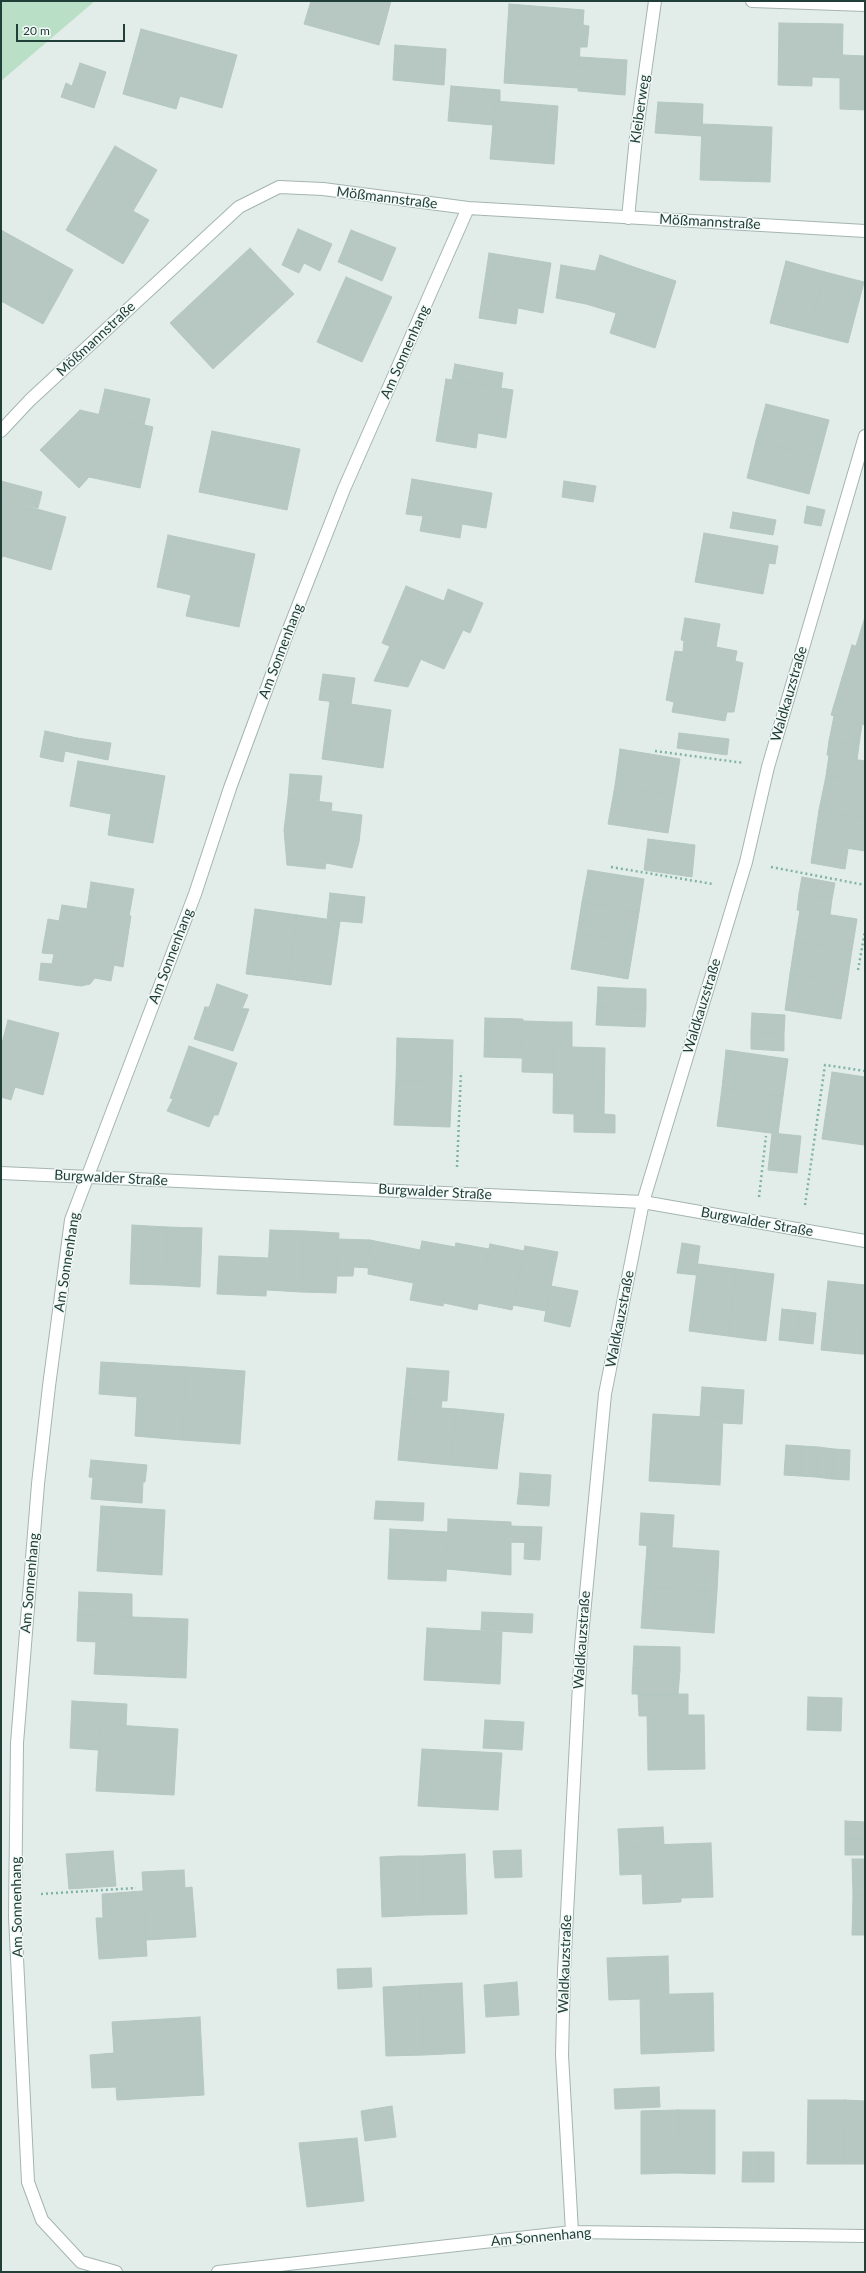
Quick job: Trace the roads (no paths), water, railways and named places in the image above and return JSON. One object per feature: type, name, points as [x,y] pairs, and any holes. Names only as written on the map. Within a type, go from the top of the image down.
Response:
[{"type":"street","name":"Kleiberweg","points":[[628,218],[636,137],[655,1]]},
{"type":"street","points":[[752,1],[865,5]]},
{"type":"street","name":"Mößmannstraße","points":[[1,431],[30,400],[239,207],[279,187],[323,189],[468,208],[865,231]]},
{"type":"street","name":"Am Sonnenhang","points":[[116,2272],[81,2262],[42,2220],[28,2182],[16,1896],[17,1743],[38,1484],[50,1372],[71,1220],[195,894],[230,788],[273,671],[339,503],[468,208]]},
{"type":"street","name":"Waldkauzstraße","points":[[572,2232],[562,2055],[570,1848],[581,1646],[604,1394],[643,1202],[746,862],[768,767],[865,436]]},
{"type":"street","name":"Burgwalder Straße","points":[[1,1173],[643,1202],[865,1241]]},
{"type":"street","name":"Am Sonnenhang","points":[[218,2272],[572,2232],[865,2236]]}]
